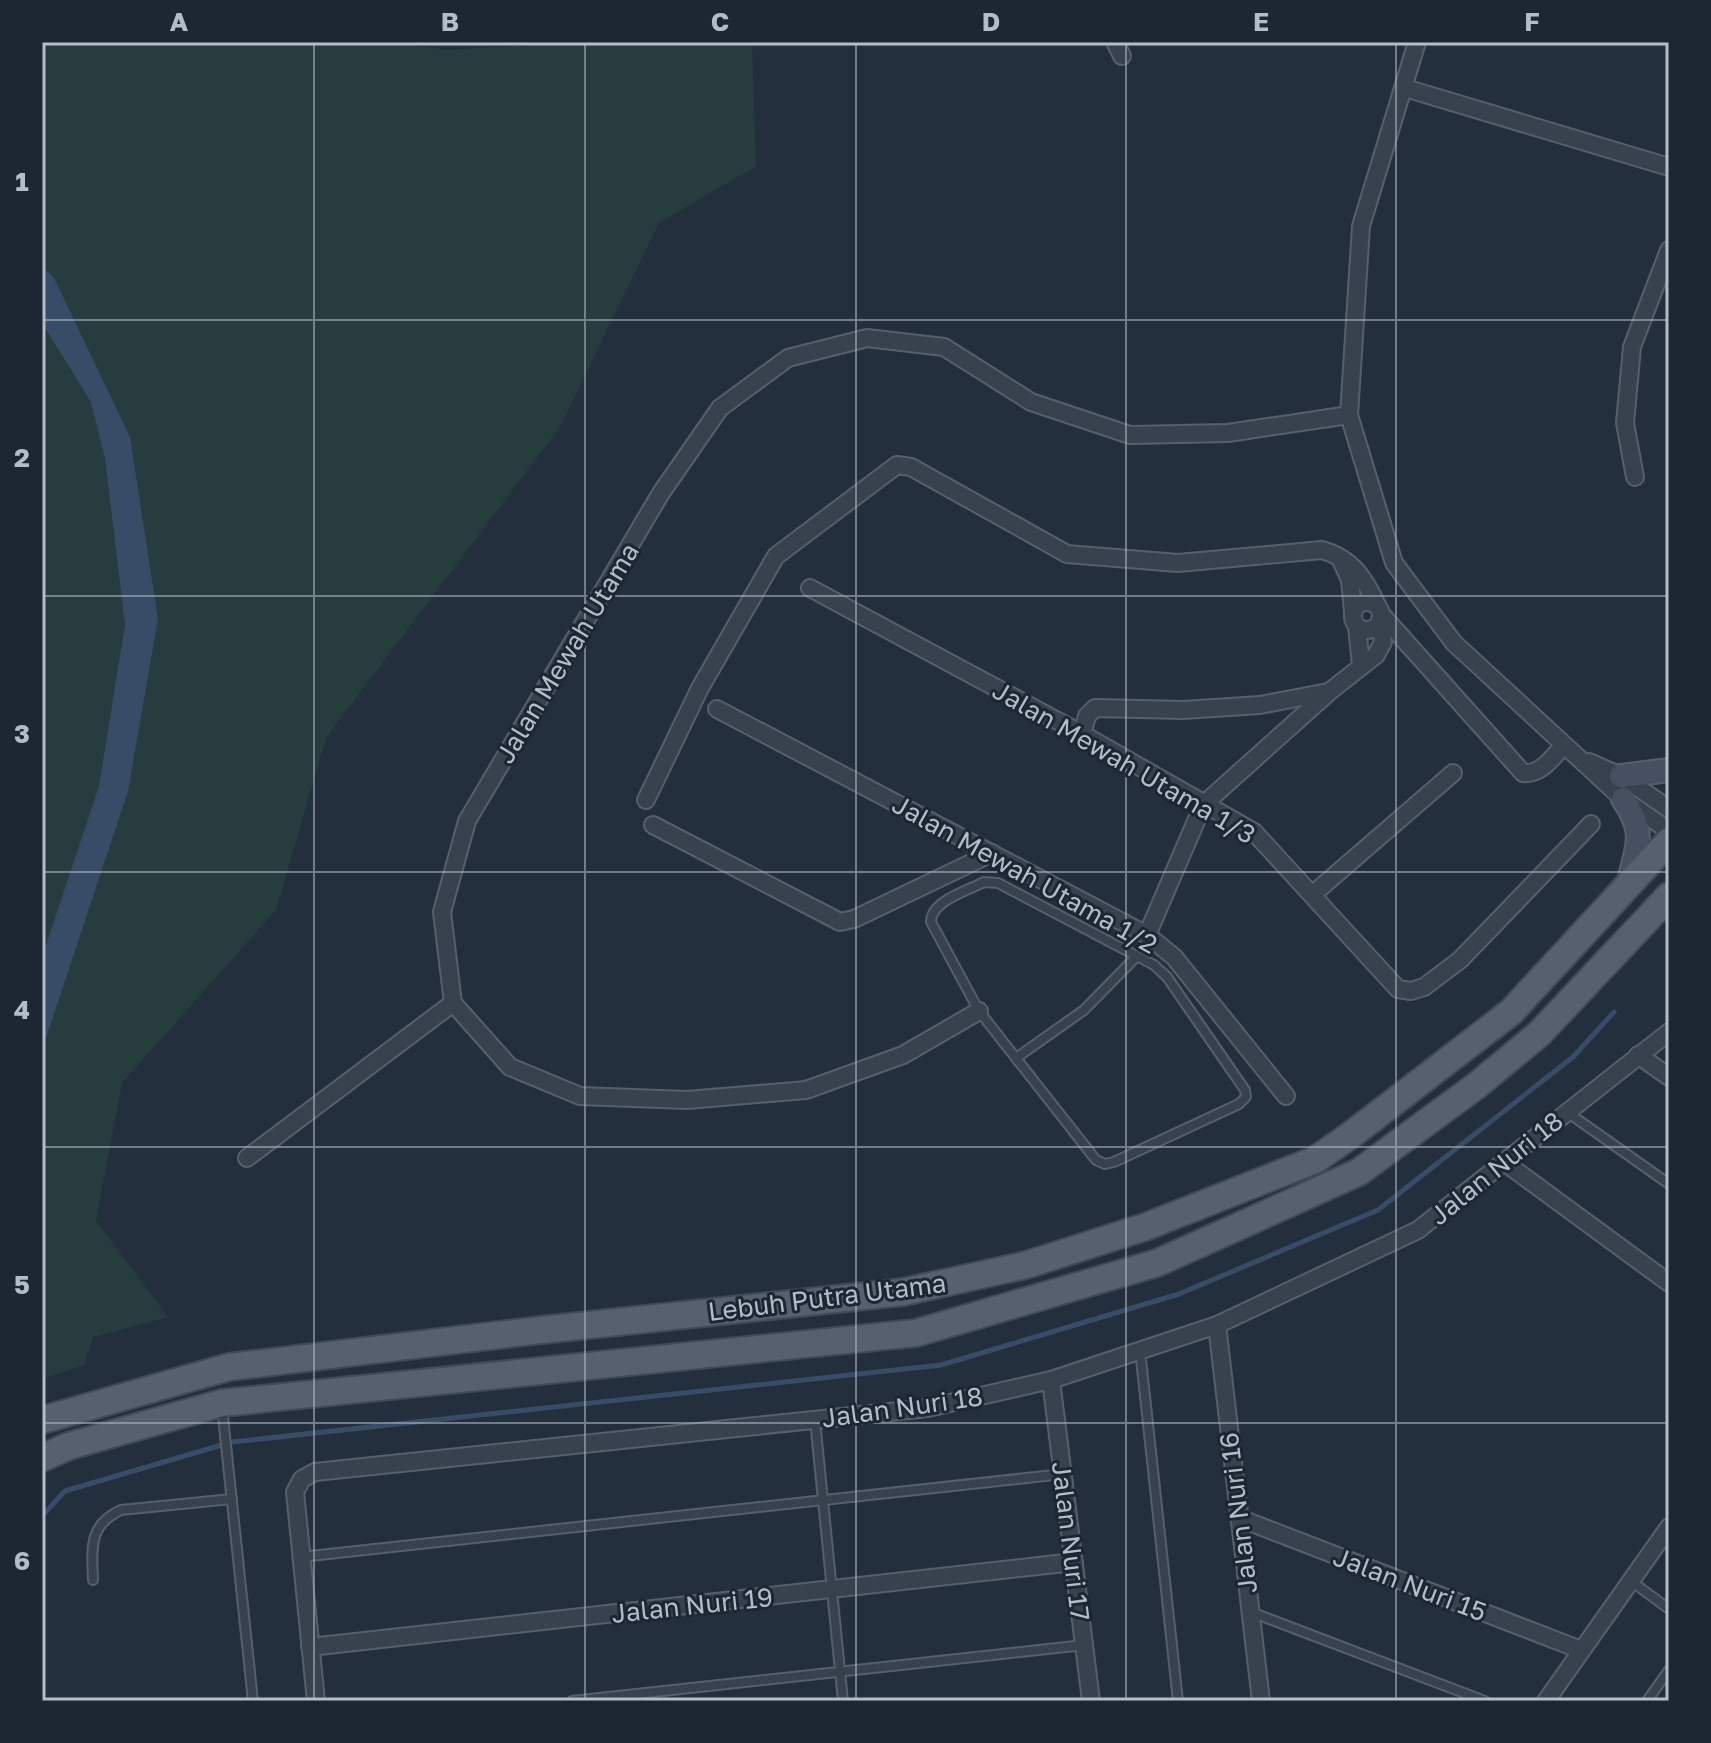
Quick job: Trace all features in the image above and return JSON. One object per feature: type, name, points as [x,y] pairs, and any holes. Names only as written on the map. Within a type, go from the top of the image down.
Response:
[{"type":"main road","points":[[1628,885],[1639,832],[1622,787],[1669,770]]},
{"type":"main road","name":"Lebuh Putra Utama","points":[[42,1420],[229,1367],[903,1292],[1026,1265],[1145,1227],[1315,1160],[1351,1135],[1511,1012],[1669,841]]},
{"type":"main road","name":"Lebuh Putra Utama","points":[[42,1458],[69,1446],[222,1403],[916,1333],[1157,1263],[1359,1172],[1476,1086],[1539,1034],[1665,904]]},
{"type":"street","points":[[1417,42],[1361,226],[1349,415],[1394,563],[1454,643],[1570,751],[1622,787],[1669,831]]},
{"type":"street","points":[[1405,88],[1669,167]]},
{"type":"street","points":[[1635,477],[1625,423],[1632,347],[1669,250]]},
{"type":"street","name":"Jalan Mewah Utama","points":[[453,1003],[442,912],[467,821],[661,493],[720,408],[788,358],[867,338],[944,347],[1031,402],[1130,435],[1228,433],[1349,415]]},
{"type":"street","points":[[646,800],[700,688],[776,556],[897,465],[911,467],[1067,554],[1178,563],[1322,550],[1353,564],[1380,615],[1383,642],[1376,655],[1329,692],[1203,805],[1147,935]]},
{"type":"street","points":[[1340,558],[1350,580],[1361,665]]},
{"type":"street","name":"Jalan Mewah Utama 1/3","points":[[810,588],[1082,734],[1254,832],[1398,989],[1411,991],[1424,987],[1460,960],[1591,824]]},
{"type":"street","points":[[1355,620],[1355,607],[1365,602],[1371,603],[1523,773],[1529,775],[1539,771],[1570,751]]},
{"type":"street","points":[[1355,620],[1368,630],[1378,625],[1380,615]]},
{"type":"street","points":[[1082,734],[1087,716],[1095,708],[1183,710],[1260,705],[1329,692]]},
{"type":"street","name":"Jalan Mewah Utama 1/2","points":[[717,709],[1147,935],[1174,957],[1286,1096]]},
{"type":"street","points":[[1312,895],[1453,773]]},
{"type":"street","points":[[1622,787],[1669,809]]},
{"type":"street","points":[[653,825],[840,922],[854,919],[992,853]]},
{"type":"street","points":[[247,1158],[453,1003],[510,1067],[580,1096],[687,1100],[806,1090],[903,1055],[979,1011]]},
{"type":"street","name":"Jalan Nuri 18","points":[[316,1701],[295,1492],[302,1479],[315,1472],[928,1408],[1051,1380],[1217,1325],[1418,1230],[1669,1032]]},
{"type":"street","points":[[1638,1055],[1669,1077]]},
{"type":"street","points":[[1504,1162],[1669,1283]]},
{"type":"street","name":"Jalan Nuri 16","points":[[1217,1325],[1261,1701]]},
{"type":"street","name":"Jalan Nuri 17","points":[[1051,1380],[1091,1701]]},
{"type":"street","name":"Jalan Nuri 15","points":[[1239,1518],[1581,1650]]},
{"type":"street","points":[[1546,1701],[1669,1527]]},
{"type":"street","name":"Jalan Nuri 19","points":[[310,1647],[1074,1562]]},
{"type":"lane","points":[[984,882],[998,883],[1137,956],[1167,977],[1245,1090],[1246,1097],[1239,1104],[1105,1164],[1096,1160],[979,1011],[931,922],[931,916],[935,908],[984,882]]},
{"type":"lane","points":[[1016,1058],[1084,1010],[1137,956]]},
{"type":"lane","points":[[1567,1112],[1669,1184]]},
{"type":"lane","points":[[1140,1350],[1178,1701]]},
{"type":"lane","points":[[222,1403],[253,1701]]},
{"type":"lane","points":[[815,1420],[843,1701]]},
{"type":"lane","points":[[301,1557],[1063,1474]]},
{"type":"lane","points":[[93,1580],[95,1533],[111,1515],[121,1510],[232,1499]]},
{"type":"lane","points":[[1631,1581],[1669,1609]]},
{"type":"lane","points":[[1250,1612],[1485,1701]]},
{"type":"lane","points":[[572,1701],[1084,1645]]},
{"type":"lane","points":[[1647,1701],[1669,1670]]},
{"type":"green space","points":[[42,42],[403,42],[446,50],[574,42],[752,42],[756,166],[659,223],[560,427],[326,738],[276,910],[122,1083],[96,1221],[168,1317],[93,1337],[84,1365],[42,1379]]},
{"type":"water","points":[[42,266],[54,278],[130,437],[158,619],[128,791],[42,1050],[42,957],[99,786],[125,625],[105,458],[91,402],[42,323]]},
{"type":"waterway","points":[[42,1516],[65,1491],[232,1442],[941,1365],[1179,1294],[1378,1210],[1573,1057],[1614,1012]]}]
